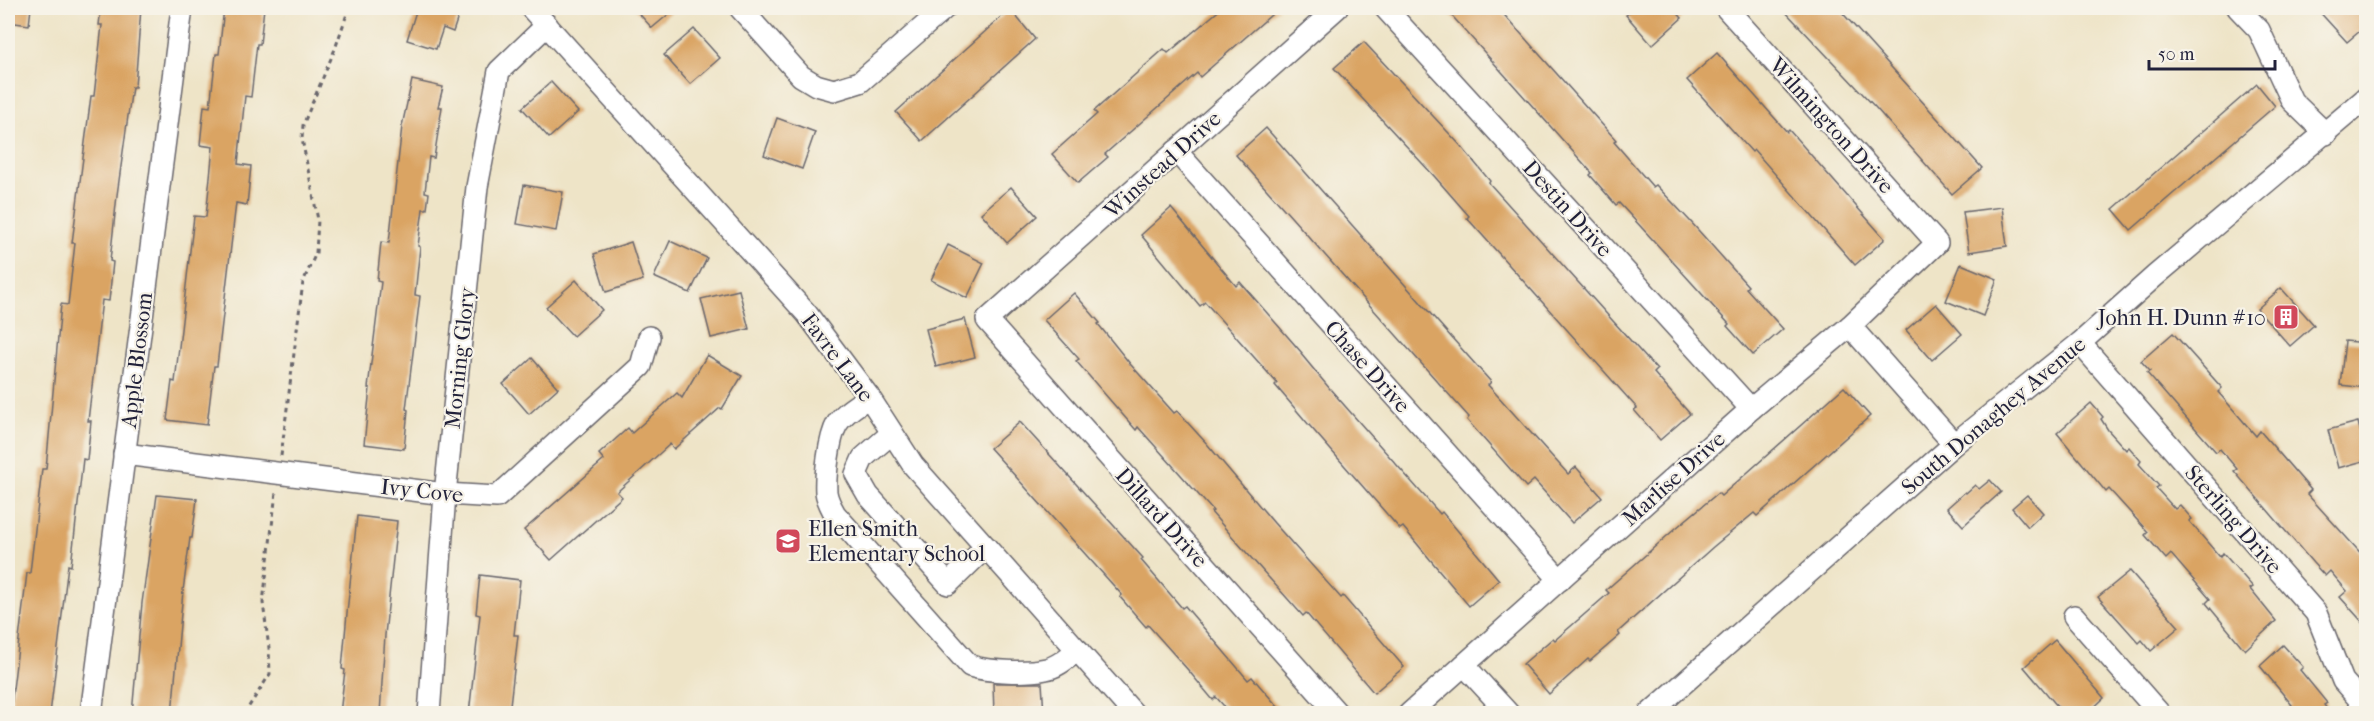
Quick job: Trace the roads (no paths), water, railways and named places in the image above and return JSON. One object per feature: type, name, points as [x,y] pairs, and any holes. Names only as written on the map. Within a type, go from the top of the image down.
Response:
[{"type":"street","name":"Apple Blossom","points":[[91,714],[182,8]]},
{"type":"street","name":"Favre Lane","points":[[531,8],[807,314],[869,397],[913,465],[1134,714]]},
{"type":"street","points":[[740,8],[801,76],[816,85],[834,90],[860,82],[945,8]]},
{"type":"street","name":"Winstead Drive","points":[[987,320],[1337,8]]},
{"type":"street","name":"Destin Drive","points":[[1385,8],[1751,409]]},
{"type":"street","name":"Wilmington Drive","points":[[1726,8],[1937,243]]},
{"type":"street","points":[[2238,8],[2259,30],[2292,101],[2326,134]]},
{"type":"street","name":"Morning Glory","points":[[429,714],[445,494],[477,187],[499,71],[547,25]]},
{"type":"street","name":"South Donaghey Avenue","points":[[1649,714],[1954,444],[2080,344],[2155,276],[2367,98]]},
{"type":"street","name":"Chase Drive","points":[[1176,152],[1560,580]]},
{"type":"street","name":"Marlise Drive","points":[[1409,714],[1751,409],[1850,326],[1937,243]]},
{"type":"street","name":"Dillard Drive","points":[[987,320],[1338,714]]},
{"type":"street","points":[[1850,326],[1954,444]]},
{"type":"street","name":"Ivy Cove","points":[[124,454],[445,494],[497,497],[641,366],[649,337]]},
{"type":"street","name":"Sterling Drive","points":[[2080,344],[2316,613],[2343,681],[2367,707]]},
{"type":"street","points":[[869,397],[849,411],[838,423],[832,437],[826,490],[835,514],[970,666],[986,672],[1046,669],[1060,663],[1078,650]]},
{"type":"street","points":[[892,433],[863,458],[856,474],[868,495],[948,585],[986,547]]},
{"type":"street","points":[[2074,616],[2160,714]]},
{"type":"street","points":[[1464,665],[1509,714]]},
{"type":"place","name":"John H. Dunn #10","points":[[2286,317]]},
{"type":"place","name":"Ellen Smith Elementary School","points":[[788,541]]}]
